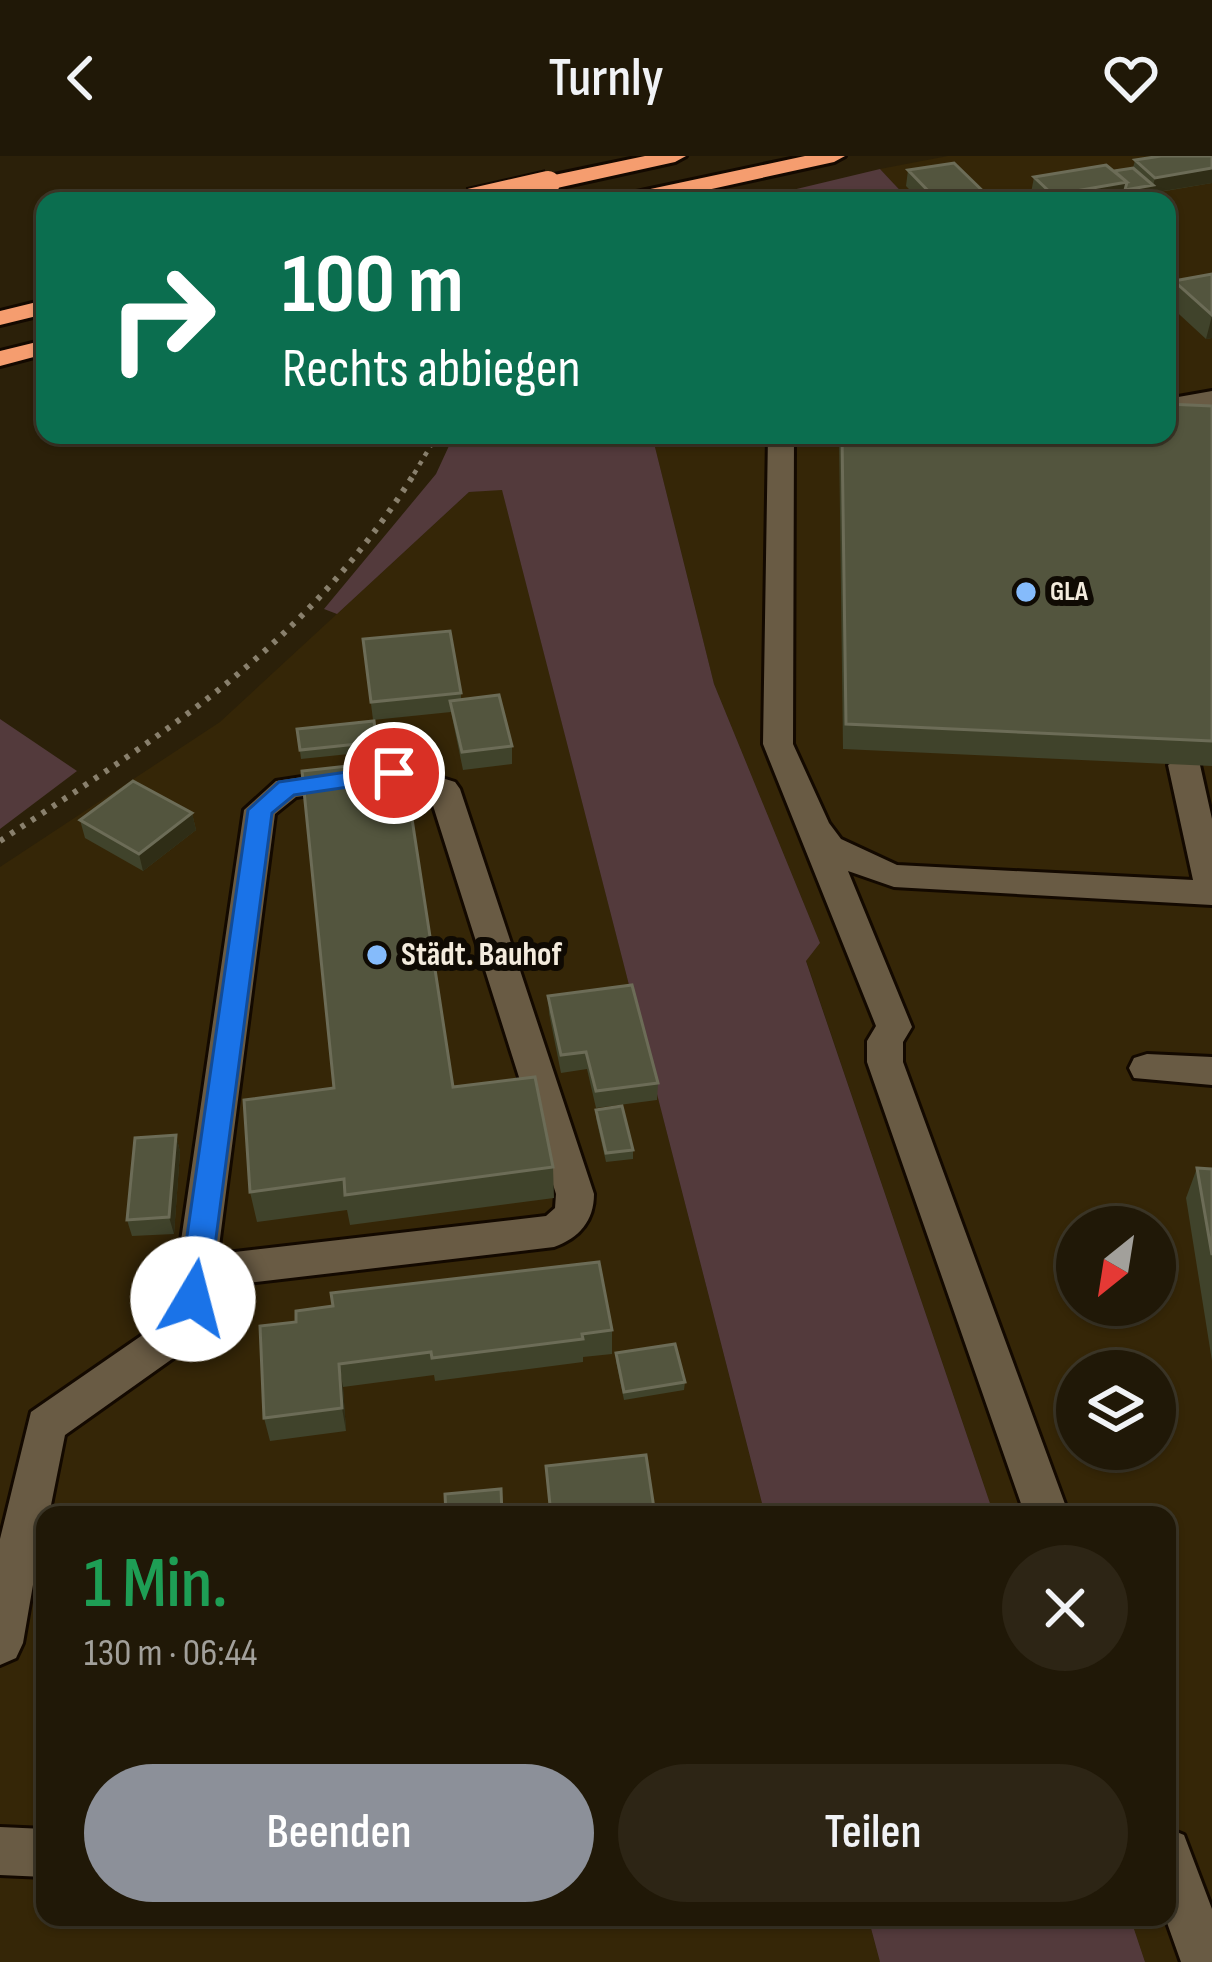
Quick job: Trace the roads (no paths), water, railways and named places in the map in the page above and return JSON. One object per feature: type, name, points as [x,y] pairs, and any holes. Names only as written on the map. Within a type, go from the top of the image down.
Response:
[{"type":"highway","points":[[508,192],[676,156]]},
{"type":"highway","points":[[668,192],[834,156]]},
{"type":"highway","points":[[0,319],[36,309]]},
{"type":"highway","points":[[0,358],[36,349]]},
{"type":"street","points":[[1176,405],[1212,399]]},
{"type":"street","points":[[781,444],[778,744],[894,1027],[885,1041],[885,1062],[1044,1506]]},
{"type":"street","points":[[814,827],[840,856],[894,876],[1212,892],[1184,765]]},
{"type":"street","points":[[0,1643],[10,1545],[46,1425],[189,1325],[260,810],[287,788],[394,773],[444,789],[575,1193],[576,1206],[569,1221],[554,1231],[197,1274]]},
{"type":"street","points":[[1147,1068],[1212,1071]]},
{"type":"street","points":[[0,1851],[36,1852]]},
{"type":"street","points":[[1176,1877],[1206,1962]]},
{"type":"place","name":"GLA","points":[[1026,592]]},
{"type":"place","name":"Städt. Bauhof","points":[[377,955]]}]
